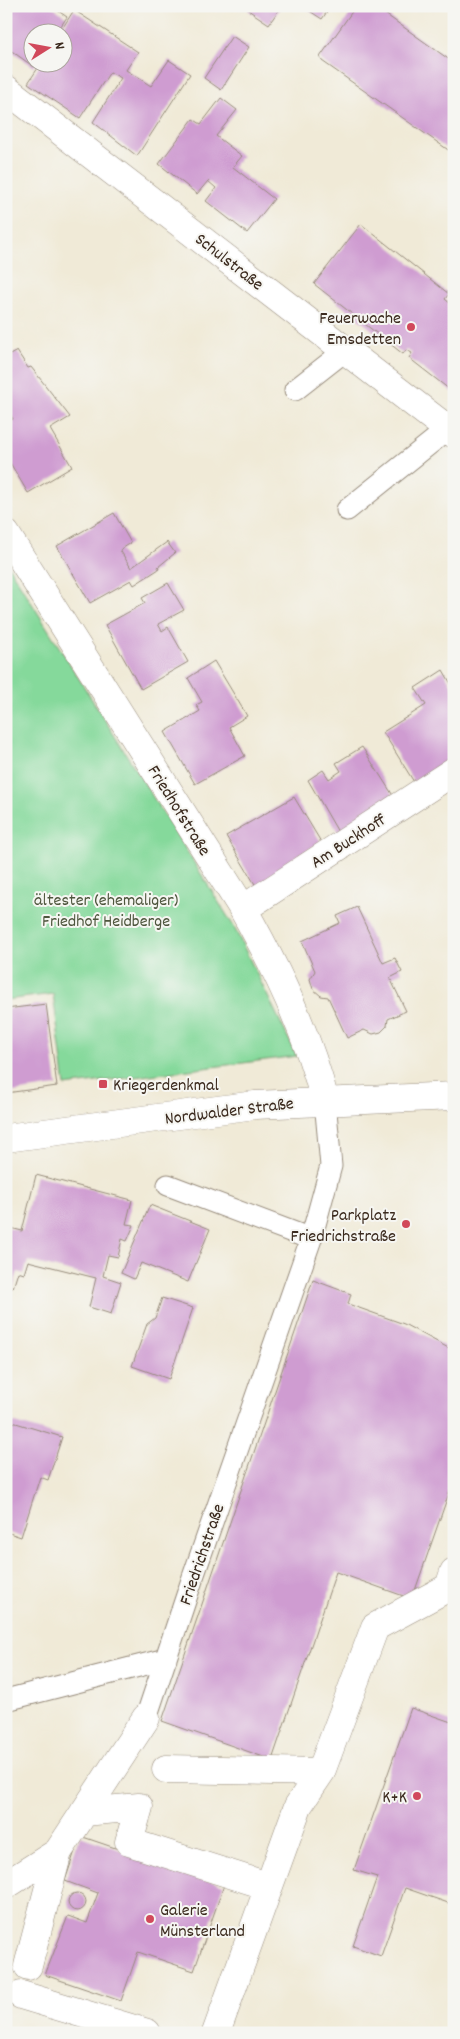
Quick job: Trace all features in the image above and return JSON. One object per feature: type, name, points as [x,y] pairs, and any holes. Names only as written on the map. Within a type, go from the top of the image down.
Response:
[{"type":"street","name":"Schulstraße","points":[[6,88],[451,431]]},
{"type":"street","name":"Friedhofstraße","points":[[6,534],[243,909],[266,950],[308,1048],[325,1101]]},
{"type":"street","name":"Am Buckhoff","points":[[243,909],[454,771]]},
{"type":"street","name":"Nordwalder Straße","points":[[6,1138],[255,1105],[454,1096]]},
{"type":"street","points":[[216,2033],[298,1806],[321,1772],[375,1627],[452,1582]]},
{"type":"street","name":"Friedrichstraße","points":[[58,1852],[146,1718]]},
{"type":"street","points":[[166,1769],[321,1772]]},
{"type":"street","points":[[84,1812],[139,1808],[129,1842],[268,1886]]},
{"type":"street","points":[[6,1885],[58,1852]]},
{"type":"street","points":[[28,1966],[58,1852]]},
{"type":"street","points":[[16,2000],[147,2033]]},
{"type":"lane","points":[[296,390],[346,350]]},
{"type":"lane","points":[[347,510],[451,431]]},
{"type":"lane","name":"Friedrichstraße","points":[[146,1718],[311,1238],[331,1166],[325,1101]]},
{"type":"lane","points":[[168,1185],[311,1238]]},
{"type":"lane","points":[[6,1700],[166,1660]]},
{"type":"green space","name":"ältester (ehemaliger) Friedhof Heidberge","points":[[6,562],[233,925],[297,1056],[65,1086],[53,994],[6,1000]]},
{"type":"building","points":[[6,6],[51,6],[67,17],[64,22],[22,22],[22,58],[6,47]]},
{"type":"building","points":[[250,6],[281,7],[269,24],[248,10]]},
{"type":"building","points":[[302,6],[331,6],[322,19]]},
{"type":"building","points":[[356,6],[374,6],[454,63],[454,154],[322,61],[320,57]]},
{"type":"building","points":[[74,10],[138,52],[126,70],[151,86],[169,60],[190,74],[137,156],[93,122],[121,78],[110,72],[80,118],[28,83],[35,72],[72,72],[72,22],[66,22]]},
{"type":"building","points":[[232,36],[249,47],[221,90],[204,78]]},
{"type":"building","points":[[221,98],[237,110],[216,136],[242,156],[233,167],[274,199],[247,233],[206,201],[216,188],[208,181],[197,194],[159,164],[193,119],[201,124]]},
{"type":"building","name":"Feuerwache Emsdetten","points":[[361,224],[449,294],[445,299],[452,305],[454,302],[454,393],[409,358],[412,353],[406,350],[403,354],[314,284]]},
{"type":"building","points":[[17,351],[28,368],[31,367],[70,417],[50,429],[72,467],[28,493],[6,456],[6,423],[13,419],[6,407],[6,357]]},
{"type":"building","points":[[114,513],[131,543],[120,550],[131,568],[167,542],[175,553],[158,567],[159,569],[134,585],[131,580],[90,603],[57,546]]},
{"type":"building","points":[[168,583],[184,610],[158,624],[162,631],[168,627],[188,662],[141,689],[105,625],[145,603],[142,598]]},
{"type":"building","points":[[214,661],[247,716],[229,727],[245,756],[195,784],[165,732],[200,711],[196,705],[202,702],[188,678]]},
{"type":"building","points":[[443,670],[454,689],[454,758],[414,782],[383,732],[426,705],[415,688]]},
{"type":"building","points":[[362,747],[394,797],[338,832],[308,780],[323,770],[329,779],[341,771],[336,763]]},
{"type":"building","points":[[294,797],[321,842],[297,857],[299,861],[256,886],[226,836]]},
{"type":"building","points":[[357,907],[383,963],[395,958],[402,972],[390,978],[406,1011],[388,1019],[387,1026],[381,1032],[373,1034],[364,1030],[347,1038],[328,997],[321,996],[313,989],[310,979],[315,971],[302,941],[340,923],[337,916]]},
{"type":"building","points":[[46,1004],[57,1086],[6,1093],[6,1009]]},
{"type":"building","points":[[36,1175],[132,1200],[126,1224],[134,1225],[127,1241],[122,1239],[118,1257],[108,1255],[103,1276],[121,1282],[111,1314],[89,1307],[96,1278],[28,1261],[24,1274],[18,1272],[13,1288],[6,1286],[6,1230],[7,1227],[22,1231]]},
{"type":"building","points":[[150,1205],[210,1229],[188,1282],[141,1263],[134,1279],[121,1273]]},
{"type":"building","points":[[313,1280],[351,1294],[348,1304],[404,1324],[454,1351],[454,1491],[450,1490],[412,1599],[336,1572],[272,1760],[162,1721]]},
{"type":"building","points":[[162,1298],[193,1308],[169,1379],[132,1366],[147,1324],[155,1318]]},
{"type":"building","points":[[6,1420],[62,1437],[48,1480],[40,1477],[21,1537],[6,1532]]},
{"type":"building","name":"K+K","points":[[411,1708],[454,1723],[454,1905],[405,1888],[381,1956],[353,1946],[377,1877],[354,1870]]},
{"type":"building","name":"Galerie Münsterland","points":[[80,1836],[224,1885],[194,1971],[138,1952],[121,2001],[45,1975],[68,1916],[87,1923],[98,1893],[65,1881]]},
{"type":"building","points":[[77,1893],[83,1896],[86,1902],[83,1908],[77,1911],[71,1908],[68,1902],[71,1896]]},
{"type":"place","name":"Feuerwache Emsdetten","points":[[411,327]]},
{"type":"place","name":"Kriegerdenkmal","points":[[103,1084]]},
{"type":"place","name":"Parkplatz Friedrichstraße","points":[[406,1224]]},
{"type":"place","name":"K+K","points":[[417,1796]]},
{"type":"place","name":"Galerie Münsterland","points":[[150,1919]]}]
